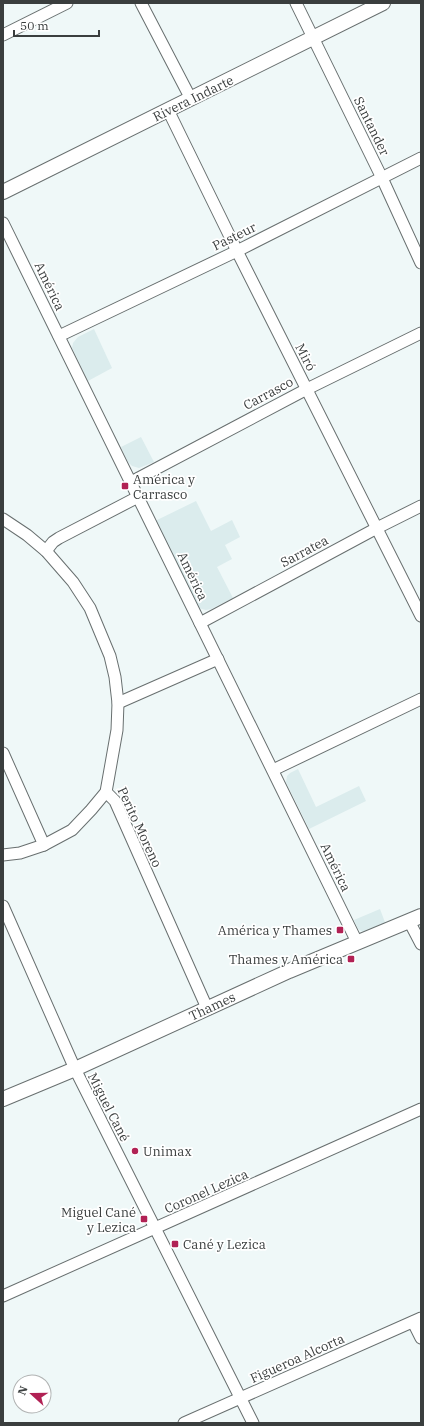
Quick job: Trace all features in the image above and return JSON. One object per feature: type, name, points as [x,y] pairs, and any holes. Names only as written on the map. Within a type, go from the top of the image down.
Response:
[{"type":"street","points":[[3,35],[67,3]]},
{"type":"street","points":[[141,3],[190,99]]},
{"type":"street","name":"Santander","points":[[296,3],[382,178],[421,263]]},
{"type":"street","name":"Rivera Indarte","points":[[3,192],[383,3]]},
{"type":"street","name":"Miró","points":[[168,110],[237,251],[421,616]]},
{"type":"street","name":"Pasteur","points":[[59,336],[237,251],[421,158]]},
{"type":"street","name":"América","points":[[3,223],[357,942]]},
{"type":"street","name":"Carrasco","points":[[131,482],[307,389],[421,333]]},
{"type":"street","points":[[46,551],[53,542],[59,538],[138,497]]},
{"type":"street","name":"Sarratea","points":[[200,623],[421,506]]},
{"type":"street","name":"Perito Moreno","points":[[3,519],[27,535],[46,551],[73,582],[90,608],[101,631],[110,656],[115,677],[118,702],[117,730],[106,792],[114,801],[207,1008]]},
{"type":"street","points":[[118,702],[218,660]]},
{"type":"street","points":[[273,770],[421,699]]},
{"type":"street","points":[[3,753],[44,845]]},
{"type":"street","points":[[3,855],[20,853],[44,845],[72,830],[106,792]]},
{"type":"street","name":"Miguel Cané","points":[[3,906],[75,1069],[253,1423]]},
{"type":"street","points":[[415,918],[421,944]]},
{"type":"street","name":"Thames","points":[[3,1099],[75,1069],[289,971],[415,918]]},
{"type":"street","name":"Coronel Lezica","points":[[3,1296],[421,1109]]},
{"type":"street","points":[[417,1320],[421,1338]]},
{"type":"street","name":"Figueroa Alcorta","points":[[184,1423],[417,1320]]},
{"type":"shaded area","points":[[94,329],[112,368],[88,381],[72,348],[73,343],[78,337]]},
{"type":"shaded area","points":[[141,437],[154,462],[139,468],[132,466],[128,462],[121,447]]},
{"type":"shaded area","points":[[196,501],[211,531],[232,520],[240,537],[225,545],[232,559],[217,567],[233,598],[206,610],[198,608],[155,521]]},
{"type":"shaded area","points":[[298,769],[316,807],[359,786],[366,801],[309,829],[286,782],[287,776]]},
{"type":"shaded area","points":[[380,909],[386,925],[368,933],[358,929],[354,920]]},
{"type":"place","name":"América y Carrasco","points":[[125,486]]},
{"type":"place","name":"América y Thames","points":[[340,930]]},
{"type":"place","name":"Thames y América","points":[[351,959]]},
{"type":"place","name":"Unimax","points":[[135,1151]]},
{"type":"place","name":"Miguel Cané y Lezica","points":[[144,1219]]},
{"type":"place","name":"Cané y Lezica","points":[[175,1244]]}]
